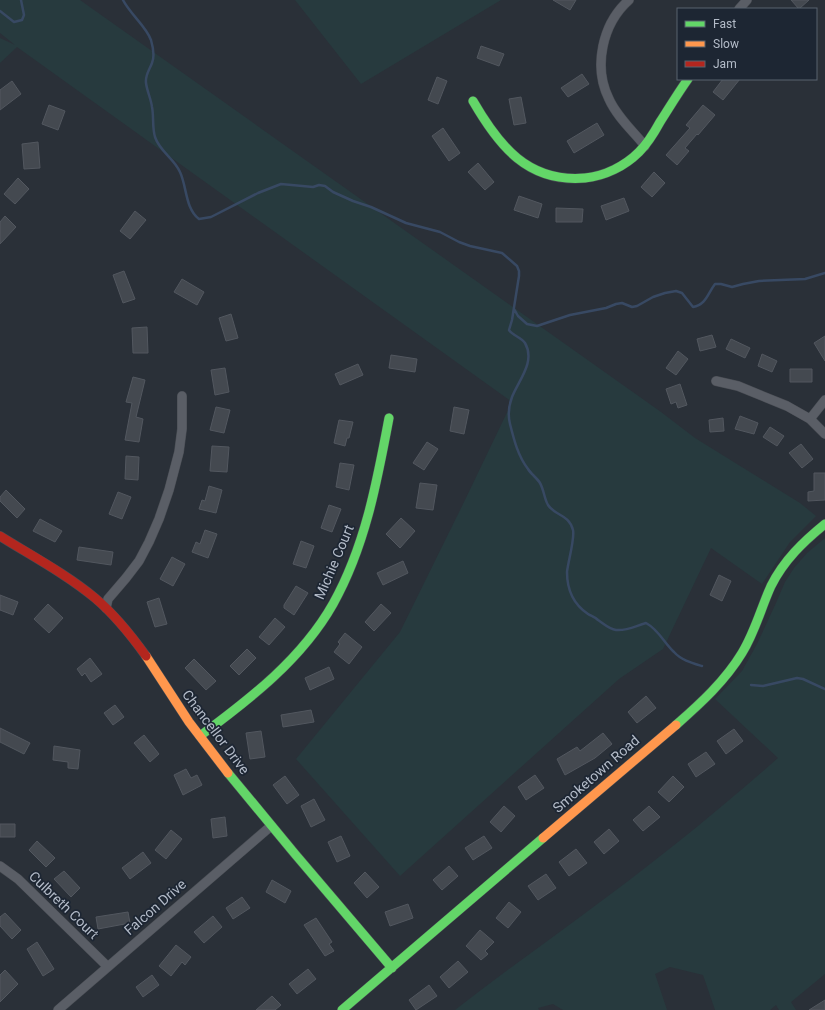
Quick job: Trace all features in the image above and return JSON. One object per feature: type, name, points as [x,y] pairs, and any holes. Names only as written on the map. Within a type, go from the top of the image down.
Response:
[{"type":"street","points":[[629,0],[614,17],[606,35],[602,49],[602,79],[609,100],[615,110],[645,146]]},
{"type":"street","points":[[740,8],[746,0]]},
{"type":"street","points":[[473,101],[491,131],[518,160],[542,174],[555,178],[581,179],[602,175],[623,165],[645,146],[687,80]]},
{"type":"street","points":[[716,381],[738,386],[787,406],[810,419],[825,434]]},
{"type":"street","points":[[106,608],[108,599],[139,560],[159,519],[169,490],[179,452],[182,429],[182,396]]},
{"type":"street","points":[[810,419],[825,400]]},
{"type":"street","name":"Michie Court","points":[[200,736],[240,705],[285,664],[318,627],[328,611],[341,589],[362,535],[380,468],[389,418]]},
{"type":"street","name":"Smoketown Road","points":[[342,1010],[702,702],[728,673],[748,641],[779,571],[800,545],[825,524]]},
{"type":"street","name":"Chancellor Drive","points":[[0,536],[70,580],[89,593],[106,608],[136,642],[173,699],[200,736],[271,826],[341,910],[392,968]]},
{"type":"street","name":"Falcon Drive","points":[[58,1010],[107,966],[271,826]]},
{"type":"street","name":"Culbreth Court","points":[[0,866],[18,879],[107,966]]},
{"type":"green space","points":[[0,0],[80,0],[661,412],[695,438],[800,503],[816,516],[790,542],[762,584],[711,548],[663,649],[619,679],[400,876],[296,759],[400,632],[512,402],[17,47],[0,63],[0,38],[15,45],[0,33]]},
{"type":"green space","points":[[295,0],[501,0],[361,84]]},
{"type":"green space","points":[[825,538],[825,974],[791,1002],[796,1010],[779,1010],[776,1005],[770,1010],[715,1010],[703,975],[670,967],[655,974],[667,1010],[563,1010],[553,1004],[538,1008],[539,1010],[455,1010],[658,858],[731,799],[778,758],[715,699],[742,671],[757,644],[785,582],[794,568],[807,553]]},
{"type":"building","points":[[553,0],[576,0],[570,10]]},
{"type":"building","points":[[791,0],[809,0],[800,8],[798,8]]},
{"type":"building","points":[[481,46],[504,54],[499,66],[477,58]]},
{"type":"building","points":[[582,74],[589,84],[568,97],[561,88]]},
{"type":"building","points":[[437,77],[447,81],[438,104],[428,100]]},
{"type":"building","points":[[722,80],[739,80],[723,100],[713,92]]},
{"type":"building","points":[[12,81],[21,94],[0,110],[0,90]]},
{"type":"building","points":[[521,97],[526,123],[514,125],[509,99]]},
{"type":"building","points":[[49,105],[65,111],[58,130],[42,124]]},
{"type":"building","points":[[703,105],[715,115],[685,148],[689,151],[677,165],[666,155],[690,128],[686,125]]},
{"type":"building","points":[[597,123],[604,135],[574,153],[567,141]]},
{"type":"building","points":[[443,128],[460,153],[449,161],[432,136]]},
{"type":"building","points":[[38,142],[40,168],[24,169],[22,144]]},
{"type":"building","points":[[478,163],[494,182],[485,190],[468,172]]},
{"type":"building","points":[[654,172],[665,183],[652,197],[641,187]]},
{"type":"building","points":[[18,178],[29,189],[15,204],[4,194]]},
{"type":"building","points":[[519,196],[542,204],[538,218],[514,210]]},
{"type":"building","points":[[624,198],[629,211],[606,220],[601,206]]},
{"type":"building","points":[[556,208],[583,209],[582,222],[556,222]]},
{"type":"building","points":[[135,211],[146,220],[130,239],[120,231]]},
{"type":"building","points":[[5,216],[16,227],[0,244],[0,222]]},
{"type":"building","points":[[124,271],[135,299],[123,303],[113,275]]},
{"type":"building","points":[[182,279],[204,292],[197,305],[174,292]]},
{"type":"building","points":[[231,314],[238,338],[226,341],[219,318]]},
{"type":"building","points":[[147,327],[148,353],[133,353],[132,328]]},
{"type":"building","points":[[712,335],[716,347],[700,351],[697,339]]},
{"type":"building","points":[[825,336],[825,361],[814,343]]},
{"type":"building","points":[[731,339],[750,348],[745,358],[726,349]]},
{"type":"building","points":[[678,351],[688,359],[676,375],[666,368]]},
{"type":"building","points":[[762,354],[777,361],[772,372],[758,366]]},
{"type":"building","points":[[391,355],[417,359],[415,372],[389,368]]},
{"type":"building","points":[[358,364],[363,375],[340,385],[335,374]]},
{"type":"building","points":[[225,368],[229,392],[215,395],[211,370]]},
{"type":"building","points":[[790,369],[812,369],[812,382],[790,382]]},
{"type":"building","points":[[133,377],[145,380],[136,417],[143,419],[139,442],[125,440],[132,403],[126,402]]},
{"type":"building","points":[[680,384],[687,405],[678,408],[676,402],[671,404],[666,389]]},
{"type":"building","points":[[216,407],[230,410],[224,433],[210,430]]},
{"type":"building","points":[[454,407],[469,410],[464,434],[450,431]]},
{"type":"building","points":[[740,416],[758,423],[754,434],[735,429]]},
{"type":"building","points":[[723,418],[724,431],[710,432],[709,420]]},
{"type":"building","points":[[339,420],[353,422],[349,438],[347,438],[345,446],[334,443]]},
{"type":"building","points":[[770,427],[784,436],[777,446],[763,437]]},
{"type":"building","points":[[427,442],[438,449],[424,470],[413,463]]},
{"type":"building","points":[[801,444],[813,459],[802,468],[789,453]]},
{"type":"building","points":[[212,446],[229,447],[227,472],[210,471]]},
{"type":"building","points":[[126,456],[139,457],[138,480],[125,479]]},
{"type":"building","points":[[340,463],[354,465],[349,490],[336,487]]},
{"type":"building","points":[[814,473],[825,473],[825,500],[808,501],[808,492],[814,491]]},
{"type":"building","points":[[420,483],[437,485],[433,510],[416,508]]},
{"type":"building","points":[[209,486],[222,490],[216,513],[199,509],[202,500],[205,501]]},
{"type":"building","points":[[6,490],[25,509],[17,518],[0,501],[0,497]]},
{"type":"building","points":[[118,492],[131,497],[122,519],[109,514]]},
{"type":"building","points":[[329,505],[341,509],[332,532],[321,528]]},
{"type":"building","points":[[401,518],[415,531],[400,548],[386,534]]},
{"type":"building","points":[[40,519],[62,531],[55,542],[33,531]]},
{"type":"building","points":[[205,530],[217,534],[208,558],[192,552],[196,542],[200,544]]},
{"type":"building","points":[[301,541],[314,546],[306,568],[293,564]]},
{"type":"building","points":[[79,547],[113,552],[111,565],[77,560]]},
{"type":"building","points":[[172,557],[185,564],[173,586],[160,579]]},
{"type":"building","points":[[403,561],[408,573],[383,585],[377,573]]},
{"type":"building","points":[[719,575],[731,581],[722,601],[710,595]]},
{"type":"building","points":[[296,586],[308,593],[294,615],[284,608],[284,605]]},
{"type":"building","points":[[0,595],[18,602],[13,615],[0,610]]},
{"type":"building","points":[[159,598],[167,624],[155,627],[147,602]]},
{"type":"building","points":[[48,604],[63,618],[49,633],[34,619]]},
{"type":"building","points":[[381,604],[391,613],[374,631],[365,622]]},
{"type":"building","points":[[275,618],[285,627],[269,645],[259,637]]},
{"type":"building","points":[[345,633],[362,647],[349,664],[334,652],[340,644],[338,642]]},
{"type":"building","points":[[247,649],[256,658],[239,675],[230,666]]},
{"type":"building","points":[[90,658],[102,674],[91,682],[85,673],[82,676],[77,669]]},
{"type":"building","points":[[194,659],[216,681],[206,690],[185,668]]},
{"type":"building","points":[[329,667],[334,679],[310,690],[305,678]]},
{"type":"building","points":[[646,696],[656,708],[637,723],[628,712]]},
{"type":"building","points":[[115,705],[124,717],[113,725],[104,713]]},
{"type":"building","points":[[311,710],[314,722],[283,727],[281,715]]},
{"type":"building","points":[[0,728],[30,743],[24,754],[0,742]]},
{"type":"building","points":[[734,729],[743,741],[726,754],[717,741]]},
{"type":"building","points":[[261,731],[265,757],[250,759],[246,733]]},
{"type":"building","points":[[603,733],[612,744],[595,758],[565,775],[557,759],[577,747],[580,751]]},
{"type":"building","points":[[144,735],[159,754],[150,762],[134,743]]},
{"type":"building","points":[[54,746],[80,750],[78,769],[68,768],[68,762],[53,760]]},
{"type":"building","points":[[706,752],[715,764],[696,777],[688,764]]},
{"type":"building","points":[[186,769],[191,778],[197,775],[202,785],[183,795],[174,775]]},
{"type":"building","points":[[535,775],[544,788],[526,800],[518,787]]},
{"type":"building","points":[[285,776],[299,795],[287,804],[273,785]]},
{"type":"building","points":[[673,776],[684,787],[669,802],[658,792]]},
{"type":"building","points":[[314,799],[325,820],[311,827],[301,806]]},
{"type":"building","points":[[504,806],[515,816],[501,832],[490,822]]},
{"type":"building","points":[[649,806],[660,817],[643,831],[633,820]]},
{"type":"building","points":[[225,817],[227,836],[213,838],[211,819]]},
{"type":"building","points":[[0,824],[15,824],[15,837],[0,837]]},
{"type":"building","points":[[609,829],[619,841],[604,854],[594,842]]},
{"type":"building","points":[[171,830],[182,839],[166,859],[155,850]]},
{"type":"building","points":[[341,836],[350,856],[337,862],[328,842]]},
{"type":"building","points":[[484,836],[492,848],[473,860],[465,848]]},
{"type":"building","points":[[37,841],[55,858],[46,867],[29,850]]},
{"type":"building","points":[[576,849],[587,863],[569,876],[559,862]]},
{"type":"building","points":[[143,852],[151,863],[130,879],[122,868]]},
{"type":"building","points":[[449,866],[458,876],[442,890],[433,880]]},
{"type":"building","points":[[64,871],[80,888],[71,897],[54,879]]},
{"type":"building","points":[[365,872],[379,887],[367,898],[354,883]]},
{"type":"building","points":[[546,874],[556,888],[538,900],[528,886]]},
{"type":"building","points":[[272,880],[291,891],[285,903],[266,892]]},
{"type":"building","points":[[242,897],[250,908],[233,919],[226,908]]},
{"type":"building","points":[[509,902],[521,912],[508,928],[496,918]]},
{"type":"building","points":[[408,904],[413,918],[390,926],[385,912]]},
{"type":"building","points":[[128,912],[130,923],[98,929],[96,917]]},
{"type":"building","points":[[5,913],[21,930],[12,939],[0,926],[0,917]]},
{"type":"building","points":[[213,916],[222,927],[204,943],[194,932]]},
{"type":"building","points":[[316,918],[332,942],[329,944],[334,951],[325,956],[304,925]]},
{"type":"building","points":[[480,930],[494,942],[485,951],[488,954],[481,960],[466,946]]},
{"type":"building","points":[[37,942],[54,969],[43,976],[27,949]]},
{"type":"building","points":[[176,945],[191,957],[185,965],[182,962],[171,976],[159,966]]},
{"type":"building","points":[[458,961],[468,972],[449,988],[440,977]]},
{"type":"building","points":[[308,969],[316,979],[297,994],[289,984]]},
{"type":"building","points":[[5,970],[18,984],[0,1002],[0,975]]},
{"type":"building","points":[[152,975],[159,985],[143,997],[136,987]]},
{"type":"building","points":[[429,985],[437,996],[416,1010],[409,1000]]},
{"type":"building","points":[[272,996],[281,1005],[275,1010],[256,1010]]},
{"type":"building","points":[[825,1000],[825,1010],[809,1010]]},
{"type":"waterway","points":[[0,11],[14,22],[22,20],[24,15],[21,0]]},
{"type":"waterway","points":[[123,0],[146,30],[151,40],[154,54],[146,80],[152,107],[155,137],[160,147],[180,172],[191,209],[199,219],[211,217],[258,193],[281,184],[313,187],[319,185],[325,186],[333,192],[406,223],[440,232],[470,246],[502,253],[517,266],[519,276],[509,330],[525,343],[528,350],[528,357],[525,371],[511,400],[509,421],[519,453],[529,471],[540,483],[548,505],[551,509],[565,518],[573,530],[567,572],[568,584],[572,596],[578,606],[611,629],[624,630],[646,623],[658,633],[677,655],[687,661],[702,666]]},
{"type":"waterway","points":[[514,309],[518,316],[527,324],[537,326],[570,315],[606,308],[616,304],[622,303],[632,307],[637,306],[653,297],[676,291],[682,293],[693,307],[704,301],[715,284],[732,287],[759,281],[805,279],[825,273]]},
{"type":"waterway","points":[[751,685],[763,686],[797,678],[803,679],[825,689]]},
{"type":"traffic: fast","points":[[473,101],[493,133],[517,158],[531,168],[547,174],[565,178],[585,178],[614,170],[639,152],[651,138],[687,80]]},
{"type":"traffic: fast","points":[[200,736],[238,708],[274,677],[306,643],[333,604],[354,560],[362,537],[380,466],[389,418]]},
{"type":"traffic: fast","points":[[676,725],[712,691],[728,673],[751,637],[767,594],[776,577],[795,552],[825,524]]},
{"type":"traffic: fast","points":[[228,773],[392,968]]},
{"type":"traffic: fast","points":[[342,1010],[543,838]]},
{"type":"traffic: slow","points":[[146,656],[189,722],[228,773]]},
{"type":"traffic: slow","points":[[543,838],[676,725]]},
{"type":"traffic: jam","points":[[0,536],[61,573],[95,598],[135,640],[146,656]]}]
